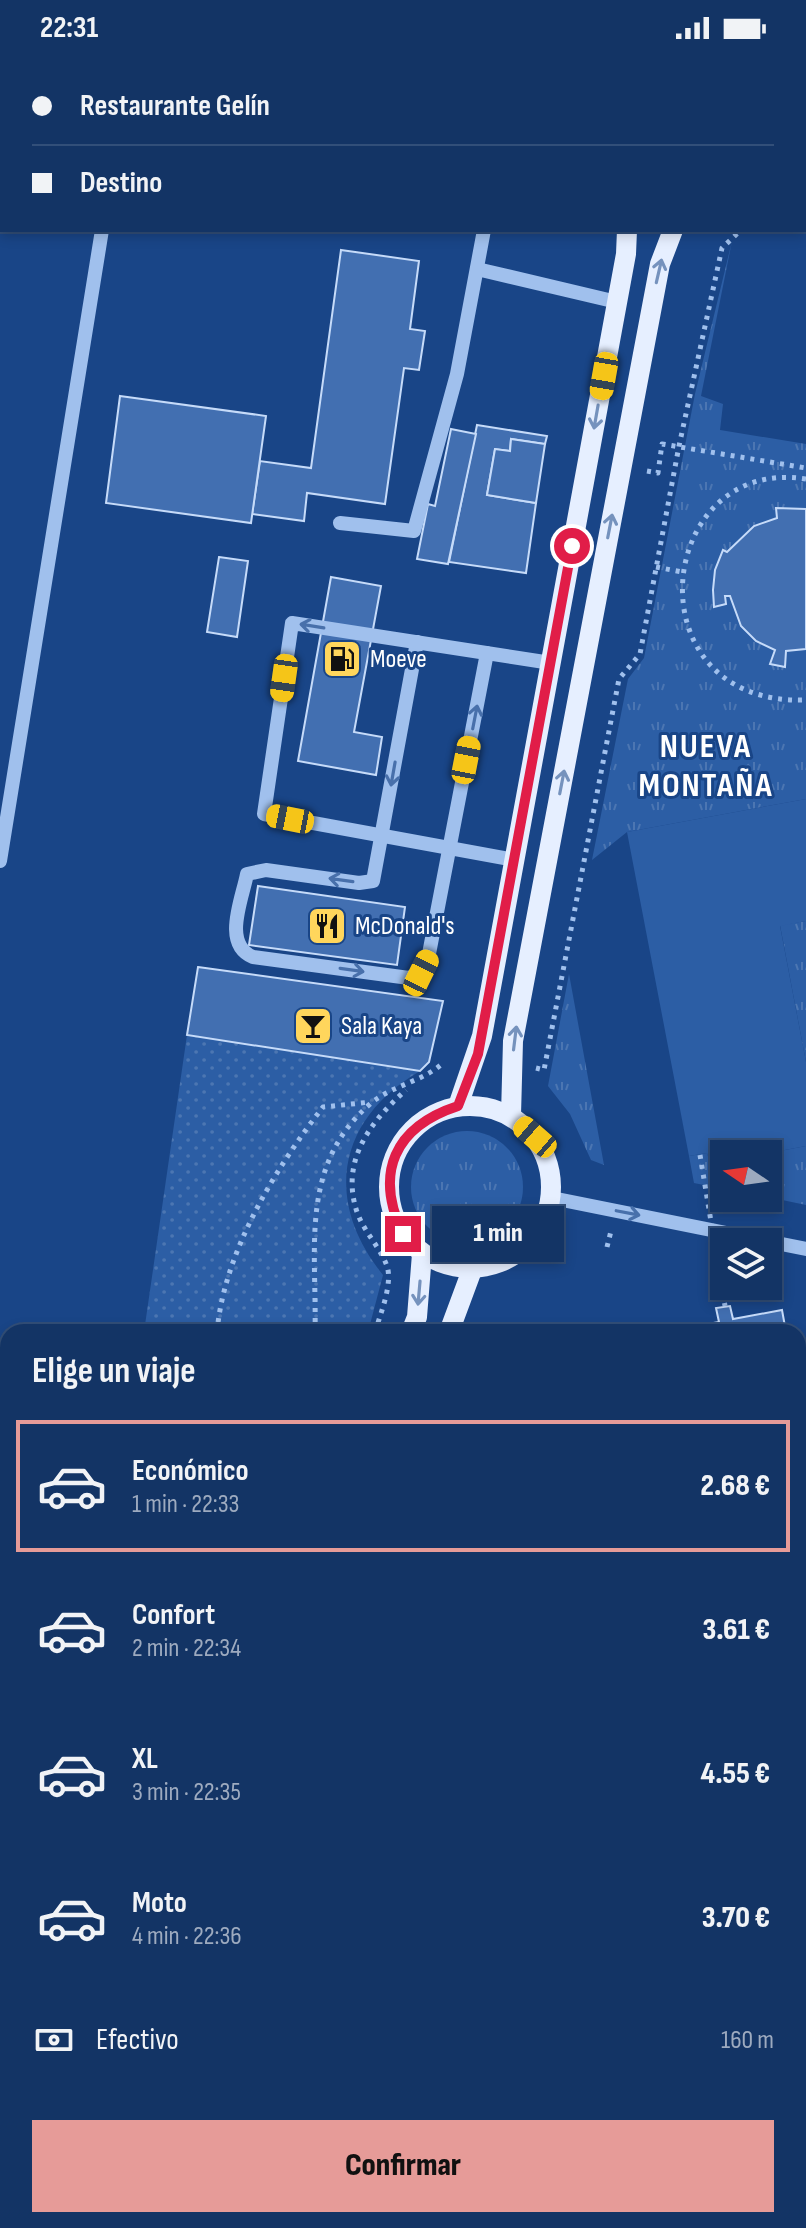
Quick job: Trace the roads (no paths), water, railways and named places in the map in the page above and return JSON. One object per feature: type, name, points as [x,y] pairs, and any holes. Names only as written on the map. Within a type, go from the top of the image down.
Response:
[{"type":"main road","points":[[458,1106],[478,1054],[617,302],[627,232]]},
{"type":"main road","points":[[511,1115],[513,1041],[660,264],[672,232]]},
{"type":"main road","points":[[458,1106],[485,1106],[511,1115],[535,1137],[549,1166],[552,1198],[543,1226],[525,1249],[500,1264],[472,1270],[446,1266],[422,1254],[403,1234],[391,1209],[388,1181],[395,1155],[410,1131],[432,1115],[458,1106]]},
{"type":"main road","points":[[414,1324],[422,1254]]},
{"type":"main road","points":[[452,1324],[472,1270]]},
{"type":"street","points":[[0,861],[102,232]]},
{"type":"street","points":[[340,523],[414,531],[457,374],[484,232]]},
{"type":"street","points":[[477,269],[617,302]]},
{"type":"street","points":[[515,860],[264,814],[292,623],[551,663]]},
{"type":"street","points":[[417,642],[373,881],[359,883],[266,870],[247,874],[235,938],[242,952],[409,978],[421,973],[428,959],[487,653]]},
{"type":"street","points":[[552,1198],[806,1249]]},
{"type":"place","name":"Moeve","points":[[342,659]]},
{"type":"place","name":"McDonald's","points":[[327,926]]},
{"type":"place","name":"Sala Kaya","points":[[313,1026]]},
{"type":"district","name":"NUEVA MONTAÑA","points":[[706,766]]}]
